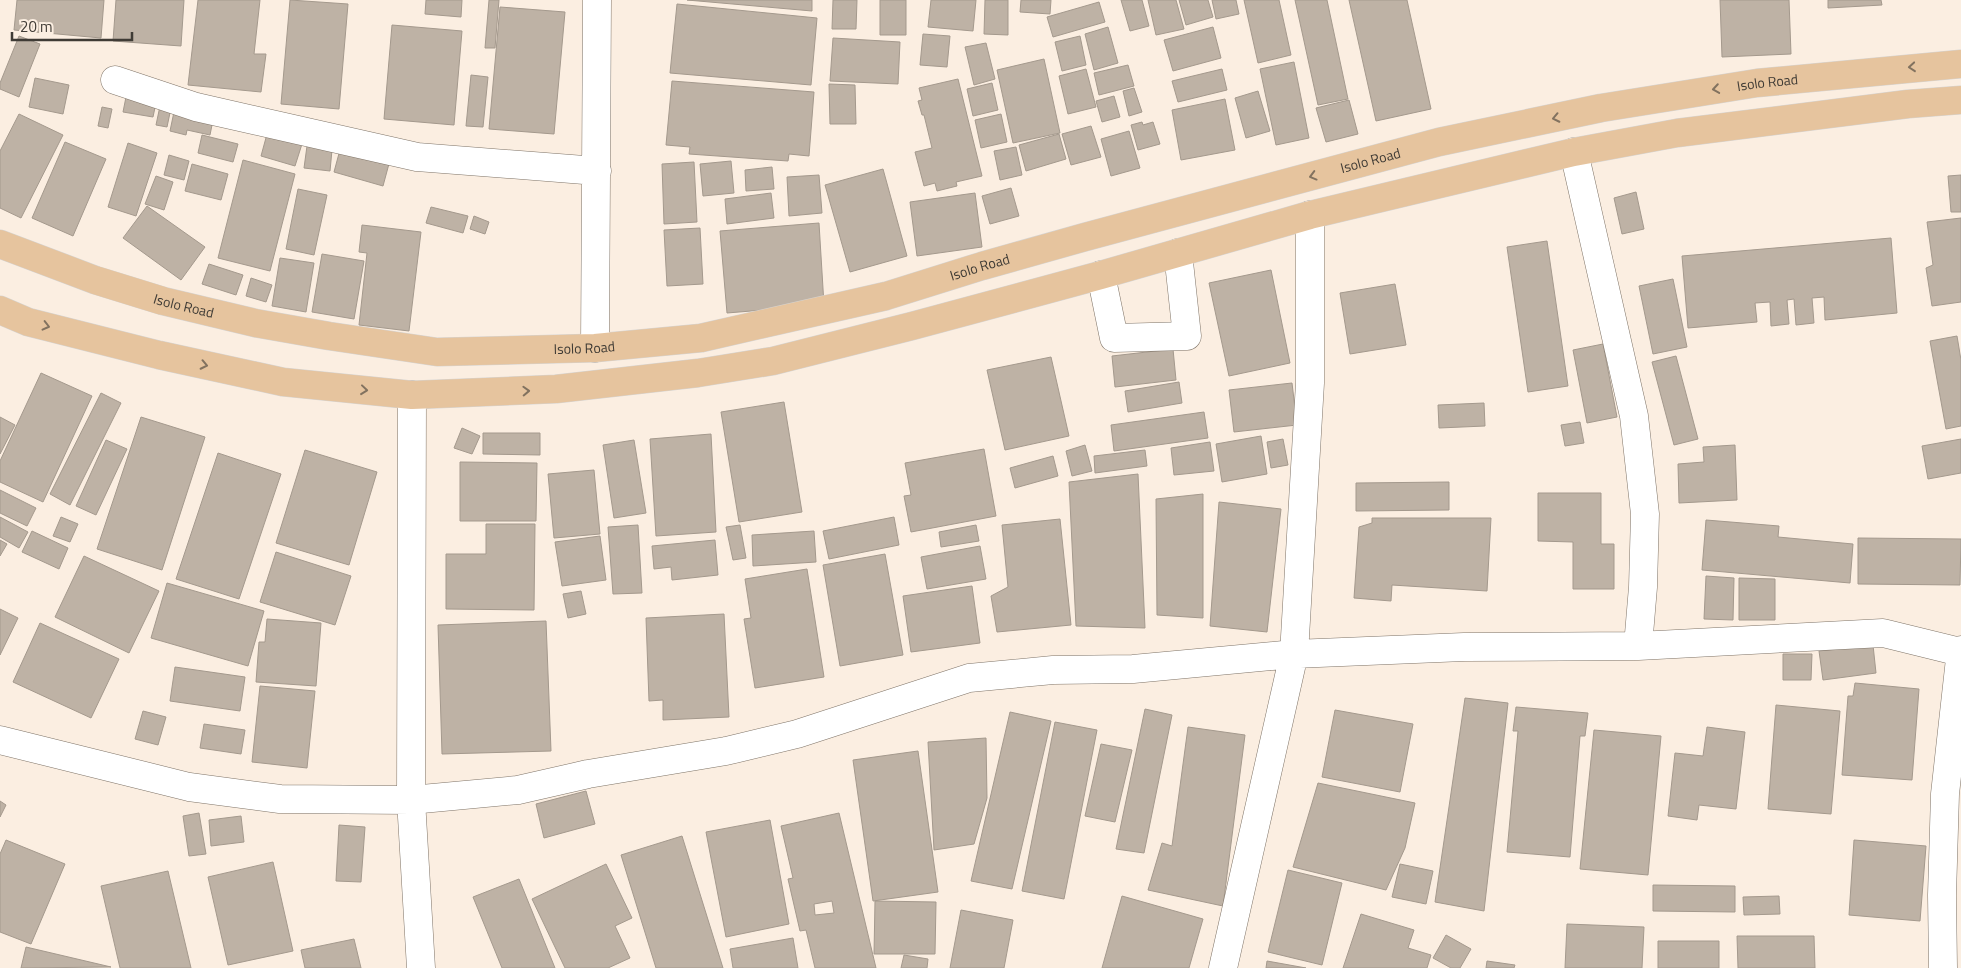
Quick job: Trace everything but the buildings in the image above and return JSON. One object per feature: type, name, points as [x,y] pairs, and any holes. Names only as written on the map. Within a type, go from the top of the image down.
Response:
[{"type":"main road","name":"Isolo Road","points":[[0,244],[95,280],[163,301],[256,323],[329,336],[437,352],[594,348],[701,338],[886,296],[1085,238],[1439,142],[1601,108],[1757,83],[1961,64]]},
{"type":"main road","points":[[0,310],[28,322],[159,355],[283,382],[412,395],[556,389],[698,373],[773,361],[1101,275],[1310,215],[1574,152],[1676,133],[1908,104],[1961,100]]},
{"type":"main road","points":[[1085,238],[1101,275]]},
{"type":"street","points":[[594,348],[597,0]]},
{"type":"street","points":[[115,80],[196,107],[417,157],[597,171]]},
{"type":"street","points":[[1574,152],[1634,416],[1645,514],[1643,587],[1638,646]]},
{"type":"street","points":[[1223,968],[1294,654],[1310,383],[1310,215]]},
{"type":"street","points":[[1101,275],[1114,338],[1187,336],[1178,253]]},
{"type":"street","points":[[412,395],[411,800],[421,968]]},
{"type":"street","points":[[0,740],[189,787],[280,798],[411,800],[518,790],[588,774],[726,751],[797,734],[968,678],[1053,670],[1133,669],[1294,654],[1464,647],[1638,646],[1883,634],[1961,651],[1945,794],[1942,895],[1943,968]]}]
